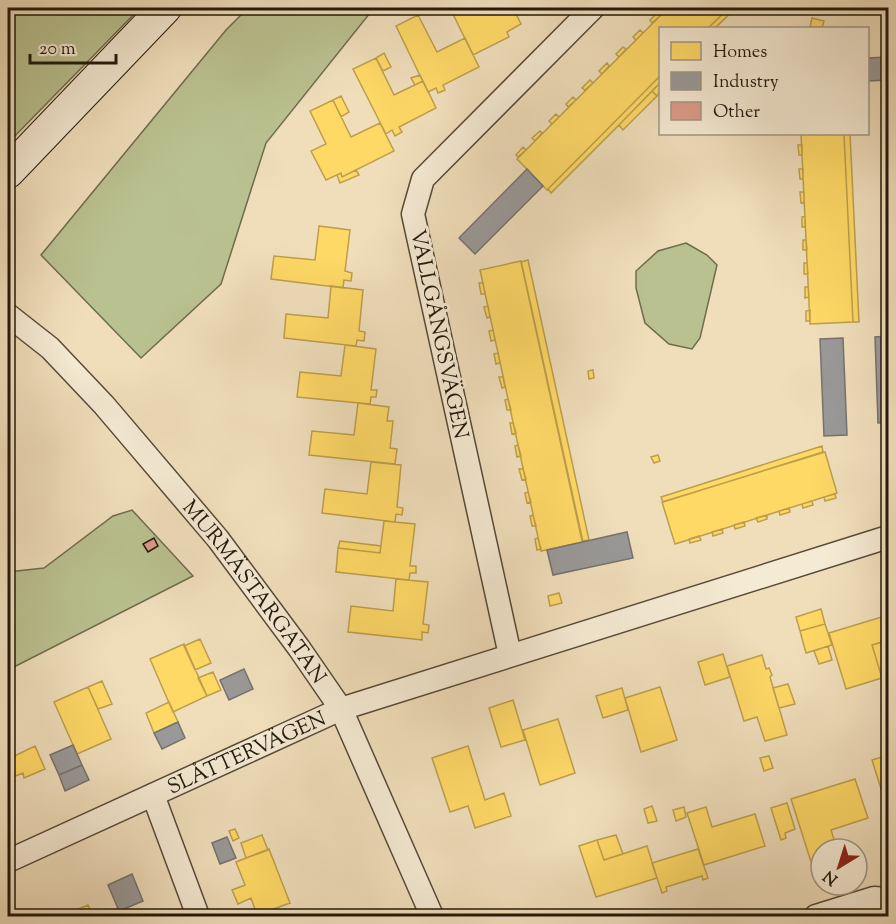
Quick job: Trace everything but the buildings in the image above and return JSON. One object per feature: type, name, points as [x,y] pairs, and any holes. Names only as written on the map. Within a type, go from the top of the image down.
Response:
[{"type":"street","points":[[8,172],[165,8]]},
{"type":"street","name":"VALLGÅNGSVÄGEN","points":[[510,656],[413,214],[423,179],[593,8]]},
{"type":"street","name":"MURMÄSTARGATAN","points":[[8,315],[50,348],[104,405],[218,539],[299,648],[341,710],[432,916]]},
{"type":"street","points":[[341,710],[888,537]]},
{"type":"street","name":"SLÅTTERVÄGEN","points":[[8,861],[341,710]]},
{"type":"street","name":"SLÅTTERVÄGEN","points":[[153,795],[198,916]]},
{"type":"street","points":[[816,916],[874,898],[888,899]]},
{"type":"green space","points":[[8,8],[140,8],[8,143]]},
{"type":"green space","points":[[248,8],[374,8],[266,143],[221,284],[141,358],[41,255],[226,30]]},
{"type":"green space","points":[[686,243],[707,255],[717,265],[700,338],[692,349],[669,344],[645,323],[636,288],[636,271],[658,251]]},
{"type":"green space","points":[[132,510],[193,576],[8,670],[8,572],[44,568],[113,516]]}]
